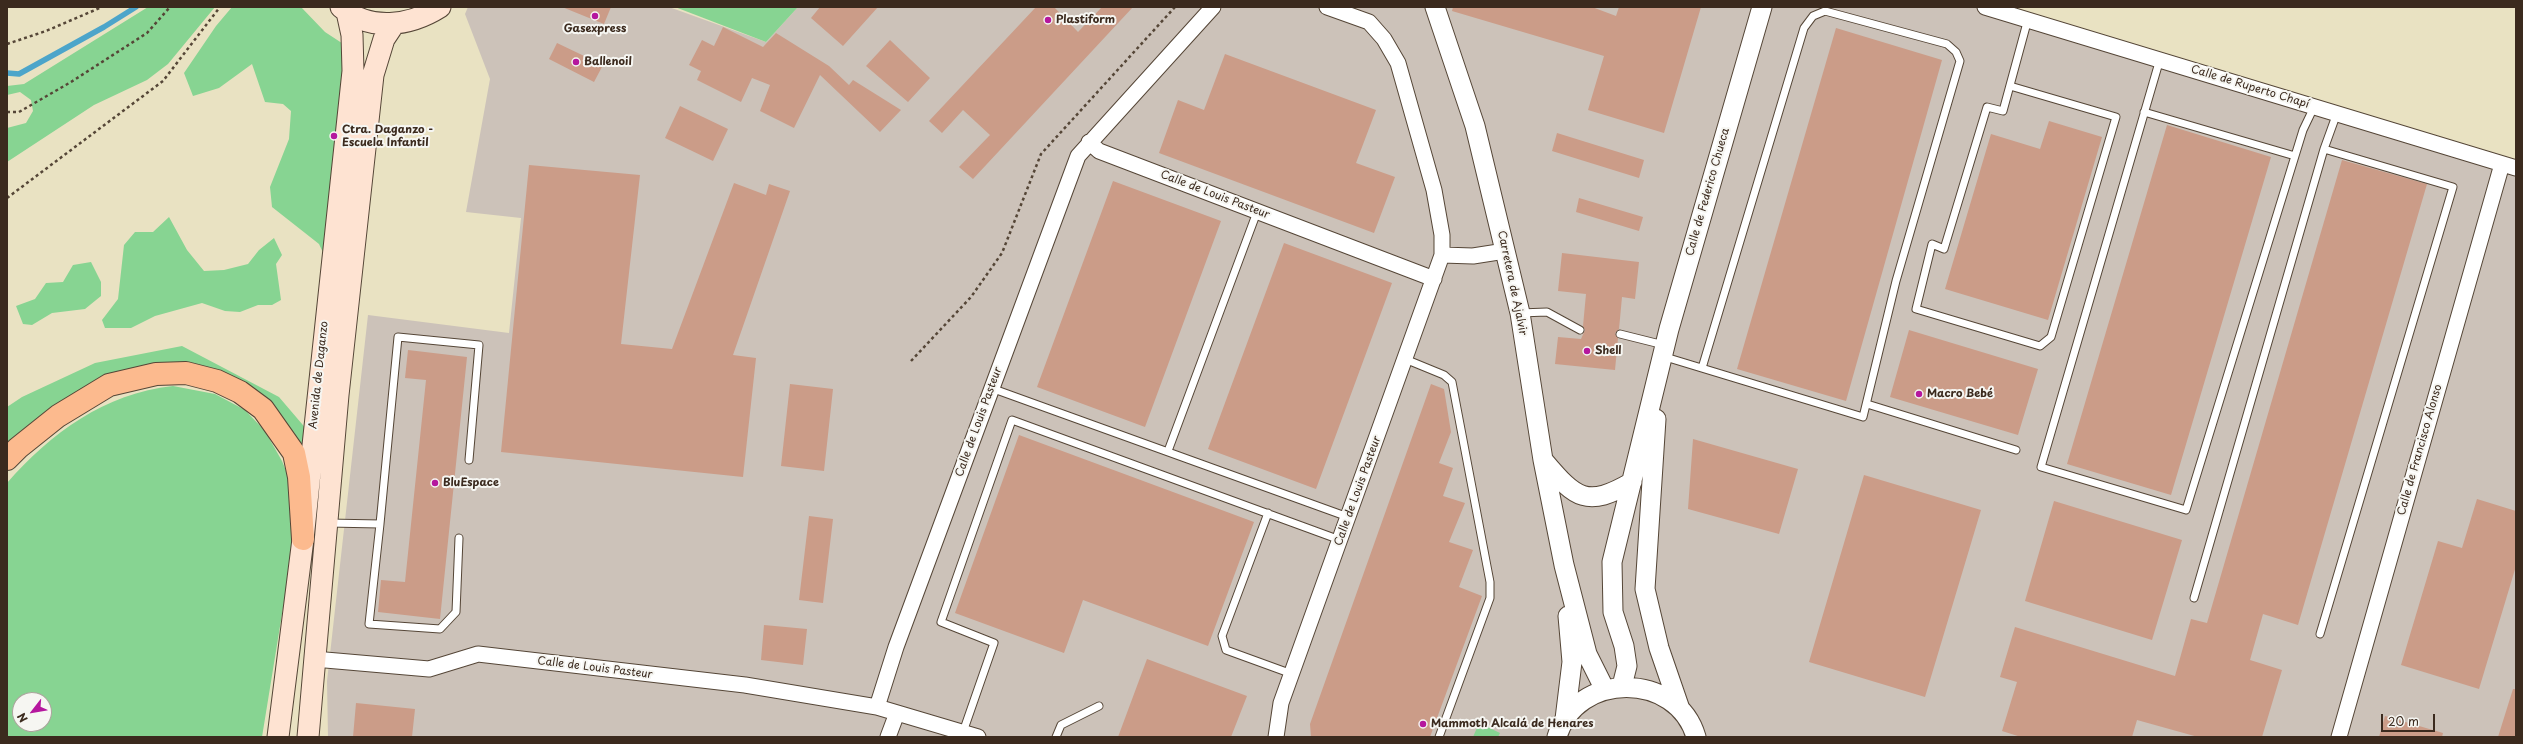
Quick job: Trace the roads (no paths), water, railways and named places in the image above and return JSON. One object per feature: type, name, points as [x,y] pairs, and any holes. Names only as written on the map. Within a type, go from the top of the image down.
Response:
[{"type":"highway","points":[[7,460],[18,448],[58,416],[109,385],[156,374],[186,373],[216,381],[240,392],[263,409],[294,453],[299,477],[303,539]]},
{"type":"main road","points":[[344,10],[362,19],[394,24],[418,19],[440,7]]},
{"type":"main road","name":"Avenida de Daganzo","points":[[278,737],[303,539],[353,71],[352,35],[344,10]]},
{"type":"main road","name":"Avenida de Daganzo","points":[[308,737],[314,659],[328,523],[338,395],[373,75],[384,38],[394,24]]},
{"type":"street","name":"Calle de Louis Pasteur","points":[[877,707],[896,647],[1070,172],[1078,156],[1089,142],[1213,7]]},
{"type":"street","name":"Calle de Louis Pasteur","points":[[1276,737],[1281,703],[1442,255],[1442,235],[1434,190],[1398,63],[1384,40],[1368,22],[1327,7]]},
{"type":"street","name":"Carretera de Ajalvir","points":[[1435,7],[1475,126],[1520,313],[1543,460],[1564,564],[1587,654],[1613,688]]},
{"type":"street","name":"Calle de Federico Chueca","points":[[1658,378],[1663,350],[1762,7]]},
{"type":"street","name":"Calle de Ruperto Chapí","points":[[1985,7],[2516,168]]},
{"type":"street","name":"Calle de Louis Pasteur","points":[[1089,142],[1099,151],[1434,279]]},
{"type":"street","name":"Calle de Francisco Alonso","points":[[2339,737],[2502,164]]},
{"type":"street","points":[[1442,255],[1473,256],[1505,251]]},
{"type":"street","points":[[1613,688],[1627,666],[1624,646],[1613,612],[1612,562],[1658,378]]},
{"type":"street","points":[[1658,378],[1645,589],[1659,648],[1680,709]]},
{"type":"street","points":[[1543,460],[1561,482],[1576,492],[1591,498],[1609,496],[1632,482]]},
{"type":"street","name":"Carretera de Ajalvir","points":[[1558,732],[1572,662],[1564,564]]},
{"type":"street","name":"Calle de Louis Pasteur","points":[[314,659],[429,670],[478,654],[745,685],[877,707],[978,737]]},
{"type":"street","points":[[1558,732],[1582,701],[1613,688],[1650,691],[1663,696],[1680,709],[1694,728],[1696,737]]},
{"type":"street","name":"Calle de Louis Pasteur","points":[[1281,703],[1286,737]]},
{"type":"street","points":[[888,737],[897,713]]},
{"type":"lane","points":[[1620,334],[1663,350],[1702,368],[1863,417],[1896,281],[1960,61],[1956,52],[1947,44],[1825,11],[1813,16],[1804,28],[1702,368]]},
{"type":"lane","points":[[2010,86],[2116,117],[2051,336],[2040,346],[1916,309],[1932,244],[1944,249],[1987,107],[2003,111],[2028,19]]},
{"type":"lane","points":[[2160,59],[2041,467],[2186,510],[2303,130],[2314,106]]},
{"type":"lane","points":[[2144,112],[2295,156]]},
{"type":"lane","points":[[2194,598],[2324,150],[2337,114]]},
{"type":"lane","points":[[2320,634],[2453,187],[2324,150]]},
{"type":"lane","points":[[1168,451],[1258,212]]},
{"type":"lane","points":[[1520,313],[1547,312],[1580,330]]},
{"type":"lane","points":[[459,538],[456,612],[440,629],[369,624],[398,337],[479,345],[469,460]]},
{"type":"lane","points":[[1405,359],[1444,375],[1452,382],[1490,582],[1490,598],[1439,737]]},
{"type":"lane","points":[[991,388],[1348,517]]},
{"type":"lane","points":[[1867,404],[2016,450]]},
{"type":"lane","points":[[963,732],[994,643],[941,622],[1012,420],[1340,540]]},
{"type":"lane","points":[[1268,513],[1222,636],[1226,650],[1292,674]]},
{"type":"lane","points":[[328,523],[380,524]]},
{"type":"lane","points":[[1056,737],[1061,725],[1099,706]]},
{"type":"waterway","points":[[7,73],[19,74],[104,27],[136,7]]},
{"type":"place","name":"Gasexpress","points":[[595,16]]},
{"type":"place","name":"Plastiform","points":[[1048,20]]},
{"type":"place","name":"Ballenoil","points":[[576,62]]},
{"type":"place","name":"Ctra. Daganzo - Escuela Infantil","points":[[334,136]]},
{"type":"place","name":"Shell","points":[[1587,351]]},
{"type":"place","name":"Macro Bebé","points":[[1919,394]]},
{"type":"place","name":"BluEspace","points":[[435,483]]},
{"type":"place","name":"Mammoth Alcalá de Henares","points":[[1423,724]]}]
